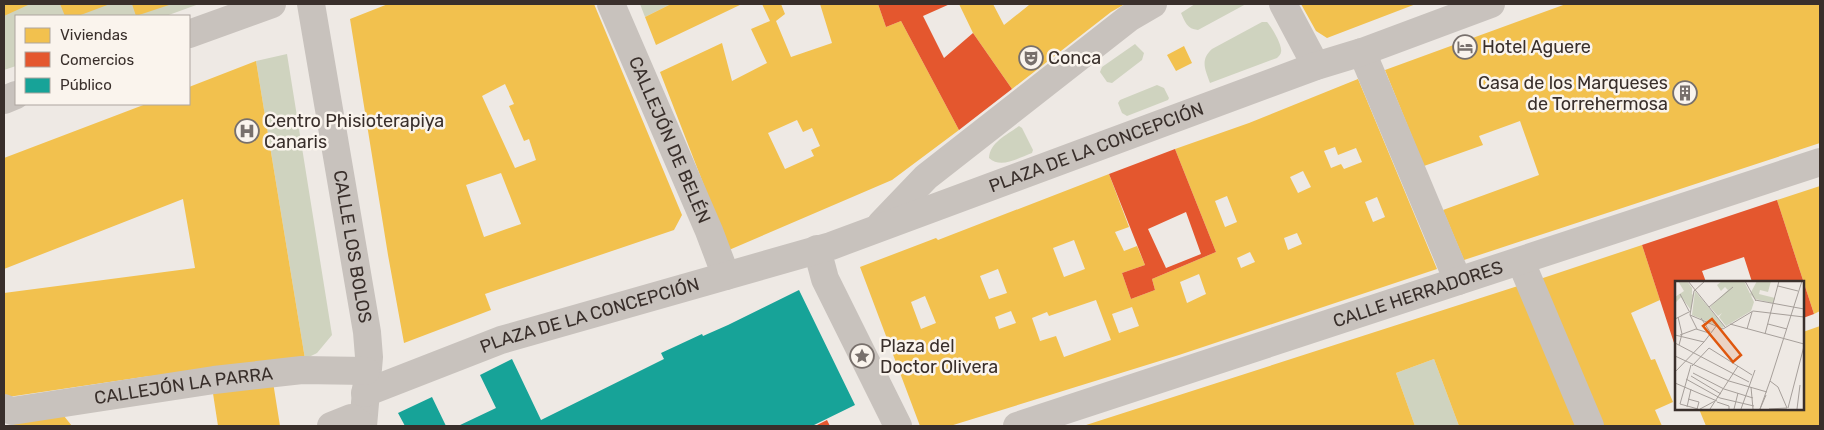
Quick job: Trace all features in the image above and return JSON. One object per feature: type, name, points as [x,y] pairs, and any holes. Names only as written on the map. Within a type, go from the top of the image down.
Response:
[{"type":"street","points":[[190,34],[272,4]]},
{"type":"street","name":"CALLE LOS BOLOS","points":[[311,4],[367,332],[369,357],[363,426]]},
{"type":"street","name":"CALLEJÓN DE BELÉN","points":[[611,4],[709,231],[726,276]]},
{"type":"street","name":"PLAZA DE LA CONCEPCIÓN","points":[[876,229],[926,177],[1129,18],[1153,4]]},
{"type":"street","points":[[1283,4],[1316,66]]},
{"type":"street","name":"PLAZA DE LA CONCEPCIÓN","points":[[366,382],[501,340],[817,250],[1316,66],[1362,52],[1490,4]]},
{"type":"street","points":[[1362,52],[1458,281]]},
{"type":"street","name":"CALLE HERRADORES","points":[[1016,426],[1458,281],[1522,262],[1820,162]]},
{"type":"street","points":[[817,250],[825,279],[898,426]]},
{"type":"street","points":[[1522,262],[1590,426]]},
{"type":"street","name":"CALLEJÓN LA PARRA","points":[[4,408],[12,411],[214,380],[302,370],[366,382]]},
{"type":"street","points":[[331,426],[351,418],[363,426]]},
{"type":"green space","points":[[4,4],[199,4],[169,15],[15,15],[15,66],[4,70]]},
{"type":"green space","points":[[640,4],[671,4],[645,17]]},
{"type":"green space","points":[[1195,4],[1246,4],[1198,30],[1189,27],[1181,13]]},
{"type":"green space","points":[[1262,22],[1267,22],[1276,36],[1281,49],[1279,56],[1210,83],[1205,65],[1208,53]]},
{"type":"green space","points":[[1135,44],[1144,53],[1142,60],[1112,83],[1107,82],[1100,72],[1102,67]]},
{"type":"green space","points":[[287,54],[332,335],[317,353],[305,359],[256,61]]},
{"type":"green space","points":[[1157,85],[1164,88],[1169,98],[1168,100],[1127,116],[1122,113],[1118,103],[1120,100]]},
{"type":"green space","points":[[1019,126],[1022,128],[1033,150],[1032,153],[1004,163],[999,163],[989,158],[990,152],[996,143]]},
{"type":"green space","points":[[1434,359],[1459,426],[1415,426],[1396,373]]},
{"type":"building: Viviendas","points":[[4,4],[28,4],[28,5],[4,16]]},
{"type":"building: Viviendas","points":[[60,4],[110,4],[81,15],[65,15]]},
{"type":"building: Viviendas","points":[[132,4],[172,4],[139,15],[136,15]]},
{"type":"building: Viviendas","points":[[388,4],[594,4],[682,215],[674,230],[485,294],[491,310],[404,343],[350,19]],"holes":[[[505,84],[514,104],[509,106],[524,141],[529,139],[536,160],[515,168],[482,96]],[[501,173],[521,224],[484,237],[466,185]]]},
{"type":"building: Viviendas","points":[[671,4],[742,4],[656,45],[645,17]]},
{"type":"building: Viviendas","points":[[762,4],[781,4],[785,14],[776,21],[791,57],[832,43],[820,4],[878,4],[886,27],[901,21],[959,130],[892,180],[729,250],[660,72],[722,43],[732,81],[767,63],[751,29],[770,21]],"holes":[[[797,120],[803,132],[812,128],[820,146],[811,150],[814,156],[785,169],[768,133]]]},
{"type":"building: Viviendas","points":[[959,4],[993,4],[1004,25],[1029,5],[1027,4],[1125,4],[1111,12],[1012,89],[973,33]]},
{"type":"building: Viviendas","points":[[1301,4],[1416,4],[1327,38],[1316,31]]},
{"type":"building: Viviendas","points":[[1566,4],[1820,4],[1820,143],[1464,260],[1443,210],[1539,175],[1520,121],[1479,136],[1483,145],[1424,166],[1385,70]]},
{"type":"building: Viviendas","points":[[1184,46],[1192,63],[1176,71],[1167,55]]},
{"type":"building: Viviendas","points":[[256,61],[305,359],[143,377],[8,397],[4,396],[4,293],[195,268],[183,199],[4,269],[4,158],[143,105],[190,105],[190,87]]},
{"type":"building: Viviendas","points":[[1358,79],[1437,269],[1179,355],[950,426],[920,426],[860,267],[936,238],[938,240],[1109,174],[1129,227],[1115,232],[1124,251],[1137,246],[1145,265],[1122,273],[1131,299],[1155,290],[1152,279],[1216,252],[1175,149],[1249,123]],"holes":[[[1335,147],[1338,155],[1356,148],[1362,162],[1344,169],[1341,164],[1331,168],[1324,151]],[[1303,171],[1311,187],[1298,193],[1290,177]],[[1227,196],[1237,222],[1225,227],[1215,201]],[[1377,197],[1385,217],[1373,222],[1365,202]],[[1297,233],[1302,244],[1288,250],[1284,238]],[[1074,240],[1085,269],[1064,277],[1053,248]],[[1250,252],[1255,262],[1241,268],[1237,258]],[[998,269],[1007,293],[989,299],[980,276]],[[1199,274],[1206,294],[1187,303],[1180,282]],[[925,296],[936,323],[921,329],[911,302]],[[1096,300],[1111,340],[1064,357],[1056,336],[1040,341],[1032,318],[1047,312],[1049,316]],[[1132,307],[1139,326],[1119,333],[1112,314]],[[1011,311],[1016,323],[999,329],[995,317]]]},
{"type":"building: Viviendas","points":[[1820,186],[1820,311],[1814,314],[1804,281],[1777,200]]},
{"type":"building: Viviendas","points":[[1642,245],[1660,300],[1631,313],[1651,360],[1655,359],[1673,402],[1655,410],[1662,426],[1598,426],[1537,280]]},
{"type":"building: Viviendas","points":[[1521,285],[1581,426],[1459,426],[1434,359],[1396,373],[1415,426],[1083,426]]},
{"type":"building: Viviendas","points":[[1820,326],[1820,426],[1706,426],[1699,410],[1804,410],[1804,332]]},
{"type":"building: Viviendas","points":[[273,382],[280,426],[218,426],[212,387]]},
{"type":"building: Viviendas","points":[[64,416],[72,426],[14,426],[12,423]]},
{"type":"building: Comercios","points":[[878,4],[950,4],[923,16],[944,58],[973,33],[1012,89],[959,130],[901,21],[886,27]]},
{"type":"building: Comercios","points":[[1175,149],[1216,252],[1152,279],[1155,290],[1131,299],[1122,273],[1145,265],[1109,174]],"holes":[[[1186,212],[1201,254],[1166,268],[1148,229]]]},
{"type":"building: Comercios","points":[[1777,200],[1803,281],[1752,281],[1744,257],[1702,271],[1706,281],[1675,281],[1675,346],[1642,245]]},
{"type":"building: Comercios","points":[[1804,283],[1814,314],[1804,318]]},
{"type":"building: Comercios","points":[[827,420],[830,426],[815,426]]},
{"type":"building: Público","points":[[799,290],[855,405],[812,426],[458,426],[496,408],[480,375],[512,359],[541,420],[664,359],[661,353],[702,334],[703,336],[728,325]]},
{"type":"building: Público","points":[[432,397],[446,426],[405,426],[398,413]]},
{"type":"place","name":"Hotel Aguere","points":[[1465,47]]},
{"type":"place","name":"Conca","points":[[1031,58]]},
{"type":"place","name":"Casa de los Marqueses de Torrehermosa","points":[[1685,93]]},
{"type":"place","name":"Centro Phisioterapiya Canaris","points":[[247,131]]},
{"type":"place","name":"Plaza del Doctor Olivera","points":[[862,356]]}]
